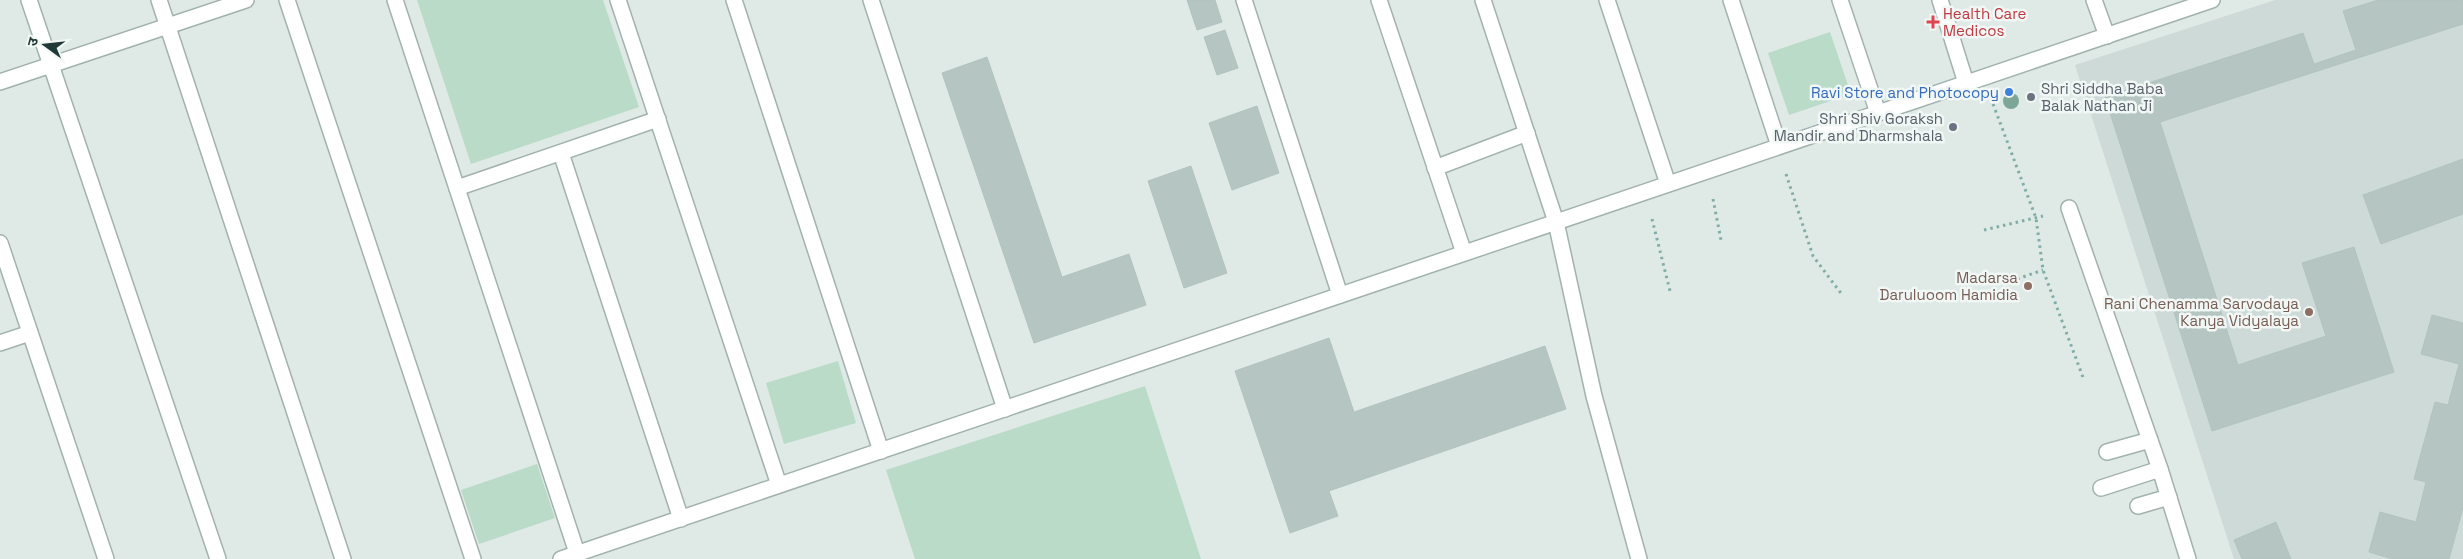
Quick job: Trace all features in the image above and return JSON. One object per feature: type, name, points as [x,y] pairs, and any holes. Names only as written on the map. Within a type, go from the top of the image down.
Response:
[{"type":"street","points":[[29,0],[218,559]]},
{"type":"street","points":[[159,0],[343,559]]},
{"type":"street","points":[[0,82],[246,0]]},
{"type":"street","points":[[287,0],[473,559]]},
{"type":"street","points":[[395,0],[577,554]]},
{"type":"street","points":[[618,0],[779,485]]},
{"type":"street","points":[[734,0],[881,451]]},
{"type":"street","points":[[871,0],[1005,408]]},
{"type":"street","points":[[1244,0],[1340,295]]},
{"type":"street","points":[[1379,0],[1464,253]]},
{"type":"street","points":[[1483,0],[1556,222],[1594,396],[1639,559]]},
{"type":"street","points":[[1607,0],[1668,184]]},
{"type":"street","points":[[1731,0],[1779,146]]},
{"type":"street","points":[[1840,0],[1878,113]]},
{"type":"street","points":[[1940,0],[1966,83]]},
{"type":"street","points":[[2094,0],[2106,36]]},
{"type":"street","points":[[561,559],[2106,36],[2204,1]]},
{"type":"street","points":[[457,188],[658,119]]},
{"type":"street","points":[[1435,168],[1527,133]]},
{"type":"street","points":[[561,153],[681,518]]},
{"type":"street","points":[[2070,208],[2160,469],[2188,559]]},
{"type":"street","points":[[0,243],[106,559]]},
{"type":"street","points":[[0,342],[30,333]]},
{"type":"street","points":[[2108,452],[2150,440]]},
{"type":"street","points":[[2101,488],[2160,469]]},
{"type":"street","points":[[2138,506],[2169,497]]},
{"type":"path","points":[[1983,77],[2036,218],[2043,270],[2084,380]]},
{"type":"path","points":[[1779,146],[1793,200],[1812,256],[1843,296]]},
{"type":"path","points":[[1707,171],[1721,240]]},
{"type":"path","points":[[1645,192],[1670,291]]},
{"type":"path","points":[[1984,230],[2070,208]]},
{"type":"path","points":[[2011,282],[2043,270]]},
{"type":"shaded area","name":"Rani Chenamma Sarvodaya Kanya Vidyalaya","points":[[2275,0],[2463,0],[2463,559],[2234,559],[2075,65]]},
{"type":"green space","points":[[417,0],[603,0],[639,107],[471,164]]},
{"type":"green space","points":[[1830,32],[1851,94],[1789,115],[1768,53]]},
{"type":"green space","points":[[838,361],[856,423],[784,444],[766,383]]},
{"type":"green space","points":[[1145,386],[1201,559],[915,559],[886,470]]},
{"type":"green space","points":[[537,464],[555,518],[479,544],[461,490]]},
{"type":"building","points":[[1187,0],[1215,0],[1222,22],[1197,30]]},
{"type":"building","points":[[2378,0],[2463,0],[2463,24],[2160,122],[2238,365],[2326,336],[2302,263],[2354,247],[2394,372],[2212,431],[2105,97],[2303,33],[2314,64],[2356,50],[2343,11]]},
{"type":"building","points":[[1225,30],[1238,68],[1217,75],[1204,37]]},
{"type":"building","points":[[987,57],[1062,277],[1129,254],[1146,305],[1034,343],[942,73]]},
{"type":"building","points":[[1257,106],[1279,173],[1232,190],[1209,123]]},
{"type":"building","points":[[2463,159],[2463,214],[2381,244],[2363,195]]},
{"type":"building","points":[[1191,166],[1227,273],[1184,288],[1148,181]]},
{"type":"building","points":[[2432,315],[2463,323],[2463,508],[2449,559],[2392,559],[2369,552],[2380,512],[2416,522],[2426,482],[2414,479],[2435,402],[2448,405],[2459,364],[2421,354]]},
{"type":"building","points":[[1329,338],[1354,412],[1545,346],[1566,409],[1329,491],[1338,516],[1290,533],[1235,371]]},
{"type":"building","points":[[2276,522],[2291,559],[2242,559],[2234,540]]},
{"type":"place","name":"Health Care Medicos","points":[[1933,22]]},
{"type":"place","name":"Ravi Store and Photocopy","points":[[2009,92]]},
{"type":"place","name":"Shri Siddha Baba Balak Nathan Ji","points":[[2031,97]]},
{"type":"place","name":"Shri Shiv Goraksh Mandir and Dharmshala","points":[[1953,127]]},
{"type":"place","name":"Madarsa Daruluoom Hamidia","points":[[2028,286]]},
{"type":"place","name":"Rani Chenamma Sarvodaya Kanya Vidyalaya","points":[[2309,312]]}]
